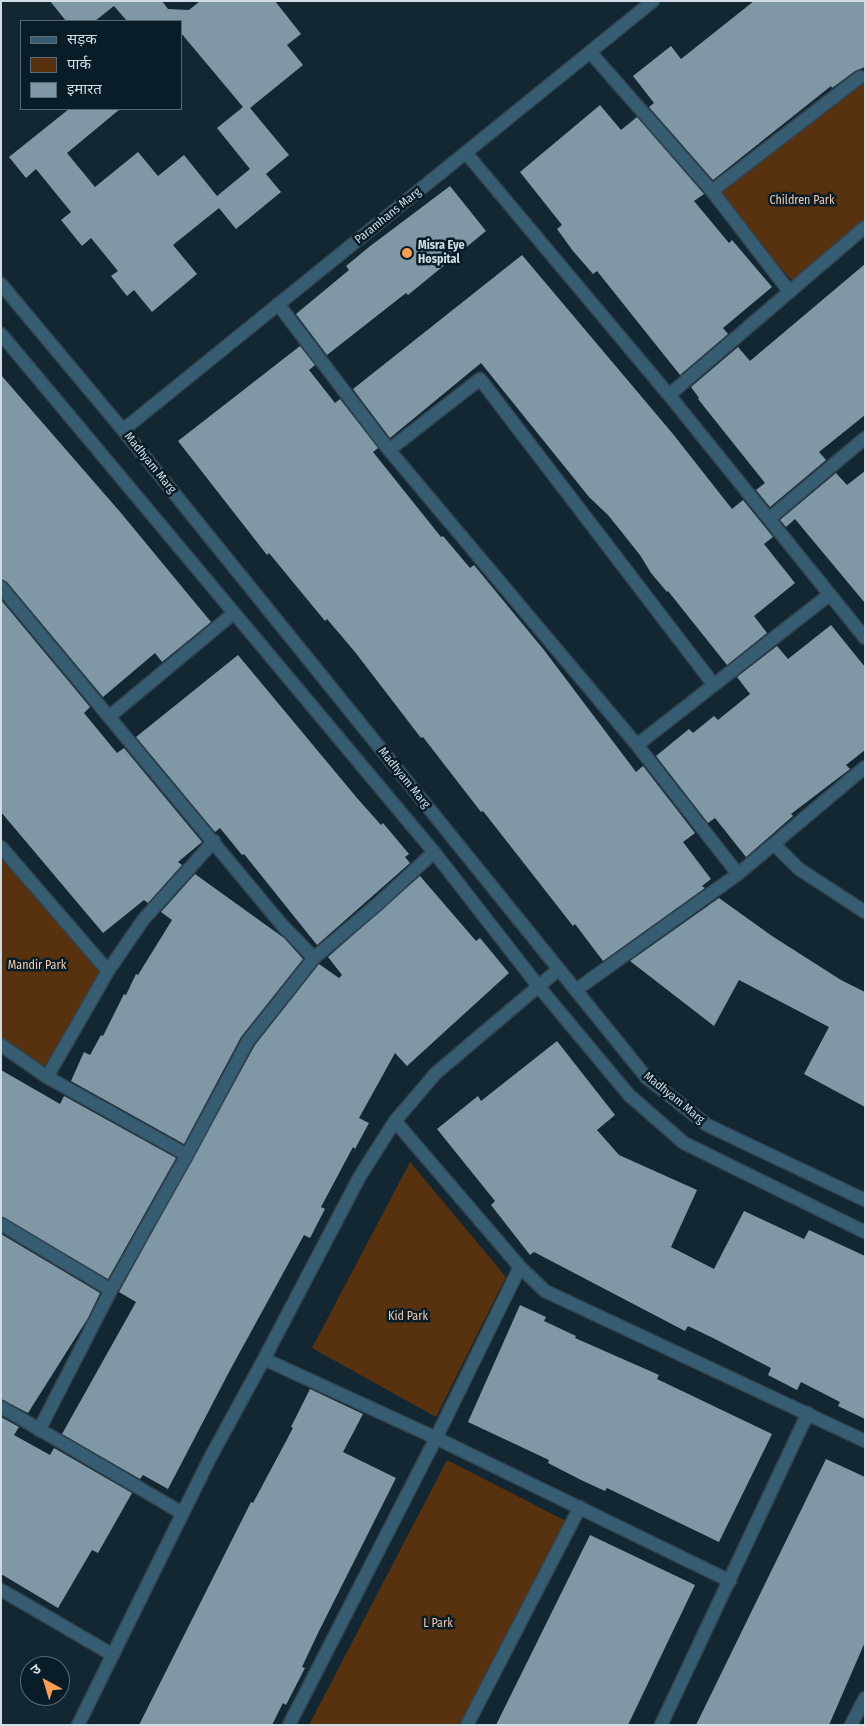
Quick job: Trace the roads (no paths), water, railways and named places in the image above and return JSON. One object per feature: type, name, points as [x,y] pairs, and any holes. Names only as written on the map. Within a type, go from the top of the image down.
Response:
[{"type":"street","name":"Paramhans Marg","points":[[123,430],[653,1]]},
{"type":"street","points":[[590,52],[712,191],[789,291]]},
{"type":"street","points":[[712,191],[863,78]]},
{"type":"street","points":[[466,153],[669,395],[865,638]]},
{"type":"street","points":[[669,395],[865,227]]},
{"type":"street","name":"Madhyam Marg","points":[[1,284],[123,430],[646,1077],[707,1125],[865,1200]]},
{"type":"street","points":[[278,304],[389,450],[637,745],[738,874]]},
{"type":"street","name":"Madhyam Marg","points":[[1,334],[434,852],[539,986],[629,1095],[684,1143],[865,1232]]},
{"type":"street","points":[[389,450],[480,379],[714,686]]},
{"type":"street","points":[[770,518],[865,438]]},
{"type":"street","points":[[1,587],[282,925],[314,958]]},
{"type":"street","points":[[637,745],[830,595]]},
{"type":"street","points":[[110,716],[234,613]]},
{"type":"street","points":[[576,990],[738,874],[865,767]]},
{"type":"street","points":[[47,1077],[108,971],[143,920],[214,841]]},
{"type":"street","points":[[774,844],[799,869],[865,912]]},
{"type":"street","points":[[1,846],[108,971]]},
{"type":"street","points":[[39,1430],[111,1290],[187,1155],[248,1041],[314,958],[380,903],[434,852]]},
{"type":"street","points":[[78,1725],[210,1458],[360,1176],[395,1121],[436,1073],[559,969]]},
{"type":"street","points":[[1,1046],[47,1077],[187,1155]]},
{"type":"street","points":[[395,1121],[520,1267],[545,1291],[865,1441]]},
{"type":"street","points":[[1,1224],[111,1290]]},
{"type":"street","points":[[289,1725],[436,1438],[520,1267]]},
{"type":"street","points":[[264,1359],[436,1438],[730,1581]]},
{"type":"street","points":[[1,1408],[182,1513]]},
{"type":"street","points":[[661,1725],[808,1413]]},
{"type":"street","points":[[467,1725],[580,1507]]},
{"type":"street","points":[[1,1590],[113,1655]]},
{"type":"street","points":[[851,1725],[865,1698]]},
{"type":"place","name":"Misra Eye Hospital","points":[[407,253]]},
{"type":"park label","name":"Children Park","points":[[802,201]]},
{"type":"park label","name":"Mandir Park","points":[[37,966]]},
{"type":"park label","name":"Kid Park","points":[[408,1317]]},
{"type":"park label","name":"L Park","points":[[438,1624]]}]
